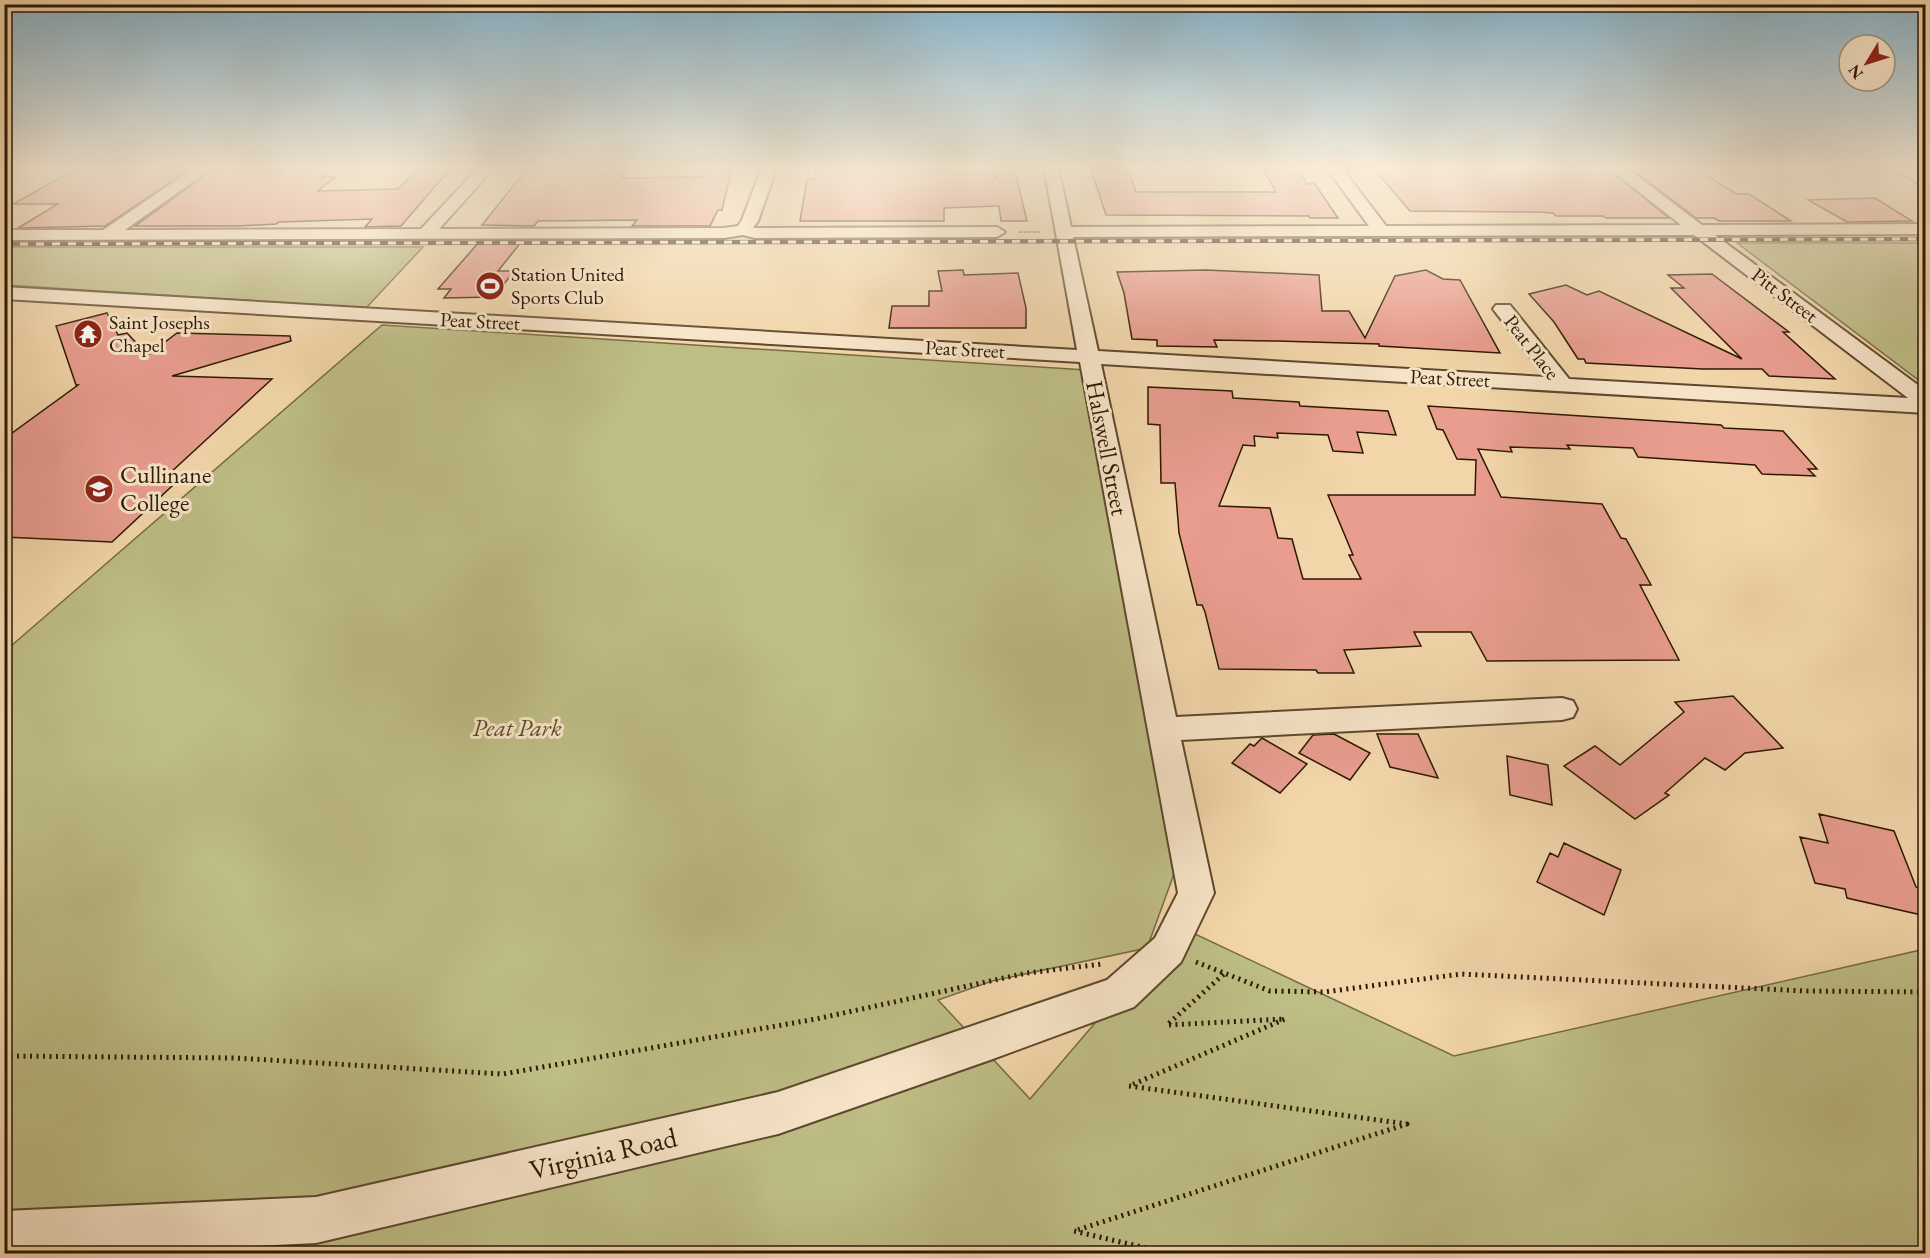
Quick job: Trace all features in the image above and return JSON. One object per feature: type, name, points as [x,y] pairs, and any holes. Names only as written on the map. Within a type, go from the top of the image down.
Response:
[{"type":"street","points":[[106,235],[120,226]]},
{"type":"street","points":[[426,234],[434,226]]},
{"type":"street","points":[[743,230],[746,226]]},
{"type":"street","name":"Halswell Street","points":[[1062,226],[1196,893],[1168,950]]},
{"type":"street","points":[[1377,226],[1381,231]]},
{"type":"street","name":"Pitt Street","points":[[1692,226],[1926,404]]},
{"type":"street","points":[[1063,232],[1926,229]]},
{"type":"street","points":[[4,235],[724,233],[743,230],[755,233],[998,232]]},
{"type":"street","name":"Peat Street","points":[[4,293],[1926,404]]},
{"type":"street","name":"Peat Place","points":[[1479,307],[1512,308],[1562,384]]},
{"type":"street","points":[[1162,729],[1563,709]]},
{"type":"street","name":"Virginia Road","points":[[4,1234],[316,1220],[778,1113],[1120,994],[1168,950]]},
{"type":"path","points":[[998,232],[1063,232]]},
{"type":"path","points":[[1168,950],[1250,985],[1270,991],[1324,992],[1461,974],[1806,991],[1926,993]]},
{"type":"path","points":[[4,1056],[235,1058],[503,1074],[816,1019],[1027,973],[1114,962]]},
{"type":"path","points":[[1171,1254],[1074,1231],[1407,1124],[1130,1086],[1286,1019],[1167,1024],[1224,974]]},
{"type":"green space","points":[[1737,243],[1925,243],[1925,385]]},
{"type":"green space","points":[[5,247],[423,247],[366,308],[5,285]]},
{"type":"green space","name":"Peat Park","points":[[382,325],[1086,370],[1178,863],[1147,948],[992,981],[938,1000],[1030,1099],[1178,926],[1454,1056],[1925,949],[1925,1253],[5,1253],[4,652]]},
{"type":"building","points":[[22,226],[105,226],[105,226],[18,228]]},
{"type":"building","points":[[135,226],[244,226],[238,226]]},
{"type":"building","points":[[366,226],[401,226],[401,226]]},
{"type":"building","points":[[632,226],[710,226],[710,226]]},
{"type":"building","points":[[480,241],[522,241],[498,271],[514,271],[494,297],[444,298],[451,289],[438,289]]},
{"type":"building","points":[[963,270],[964,275],[1018,273],[1026,308],[1026,328],[889,328],[892,306],[929,306],[929,291],[942,291],[938,271]]},
{"type":"building","points":[[1206,270],[1319,275],[1322,311],[1349,311],[1365,338],[1395,276],[1426,270],[1443,279],[1460,280],[1500,353],[1379,346],[1379,344],[1277,341],[1214,340],[1217,347],[1157,346],[1157,340],[1132,339],[1124,293],[1117,272]]},
{"type":"building","points":[[1712,274],[1789,332],[1783,332],[1835,379],[1769,376],[1762,369],[1703,369],[1586,363],[1584,359],[1578,359],[1554,322],[1529,294],[1566,285],[1587,295],[1599,291],[1742,359],[1671,288],[1684,288],[1668,275]]},
{"type":"building","points":[[107,313],[118,335],[127,333],[148,355],[177,333],[290,336],[291,341],[172,376],[272,379],[169,474],[185,474],[112,542],[4,537],[4,439],[78,385],[76,385],[56,326]]},
{"type":"building","points":[[1148,387],[1232,391],[1233,398],[1299,402],[1300,406],[1388,411],[1396,435],[1357,432],[1363,453],[1333,451],[1328,435],[1277,433],[1278,438],[1254,436],[1255,446],[1243,445],[1219,506],[1270,508],[1278,538],[1292,539],[1303,579],[1361,579],[1349,555],[1353,555],[1328,495],[1475,495],[1476,460],[1457,459],[1443,430],[1437,429],[1428,406],[1783,431],[1817,469],[1808,469],[1815,476],[1762,474],[1755,465],[1638,457],[1633,448],[1567,445],[1570,449],[1510,447],[1512,452],[1478,449],[1501,497],[1602,504],[1621,538],[1626,539],[1651,585],[1640,585],[1679,660],[1487,661],[1471,632],[1414,632],[1421,646],[1344,650],[1354,673],[1318,673],[1316,670],[1219,669],[1205,612],[1202,605],[1197,605],[1179,533],[1175,483],[1161,483],[1160,425],[1148,424]]},
{"type":"building","points":[[1733,696],[1783,748],[1745,753],[1725,770],[1705,758],[1665,793],[1669,795],[1635,819],[1564,766],[1595,746],[1620,765],[1684,712],[1675,702]]},
{"type":"building","points":[[1334,734],[1370,753],[1350,780],[1299,753],[1313,735]]},
{"type":"building","points":[[1377,734],[1418,734],[1438,778],[1390,767]]},
{"type":"building","points":[[1262,738],[1307,764],[1280,793],[1232,763],[1250,744],[1254,746]]},
{"type":"building","points":[[1507,756],[1548,765],[1552,805],[1510,795]]},
{"type":"building","points":[[1819,814],[1894,831],[1916,887],[1926,890],[1926,916],[1847,898],[1845,889],[1815,883],[1800,837],[1828,843]]},
{"type":"building","points":[[1564,843],[1621,870],[1604,915],[1537,882],[1550,853],[1558,857]]},
{"type":"railway","points":[[4,244],[1926,239]]},
{"type":"place","name":"Station United Sports Club","points":[[490,286]]},
{"type":"place","name":"Saint Josephs Chapel","points":[[88,334]]},
{"type":"place","name":"Cullinane College","points":[[99,489]]}]
